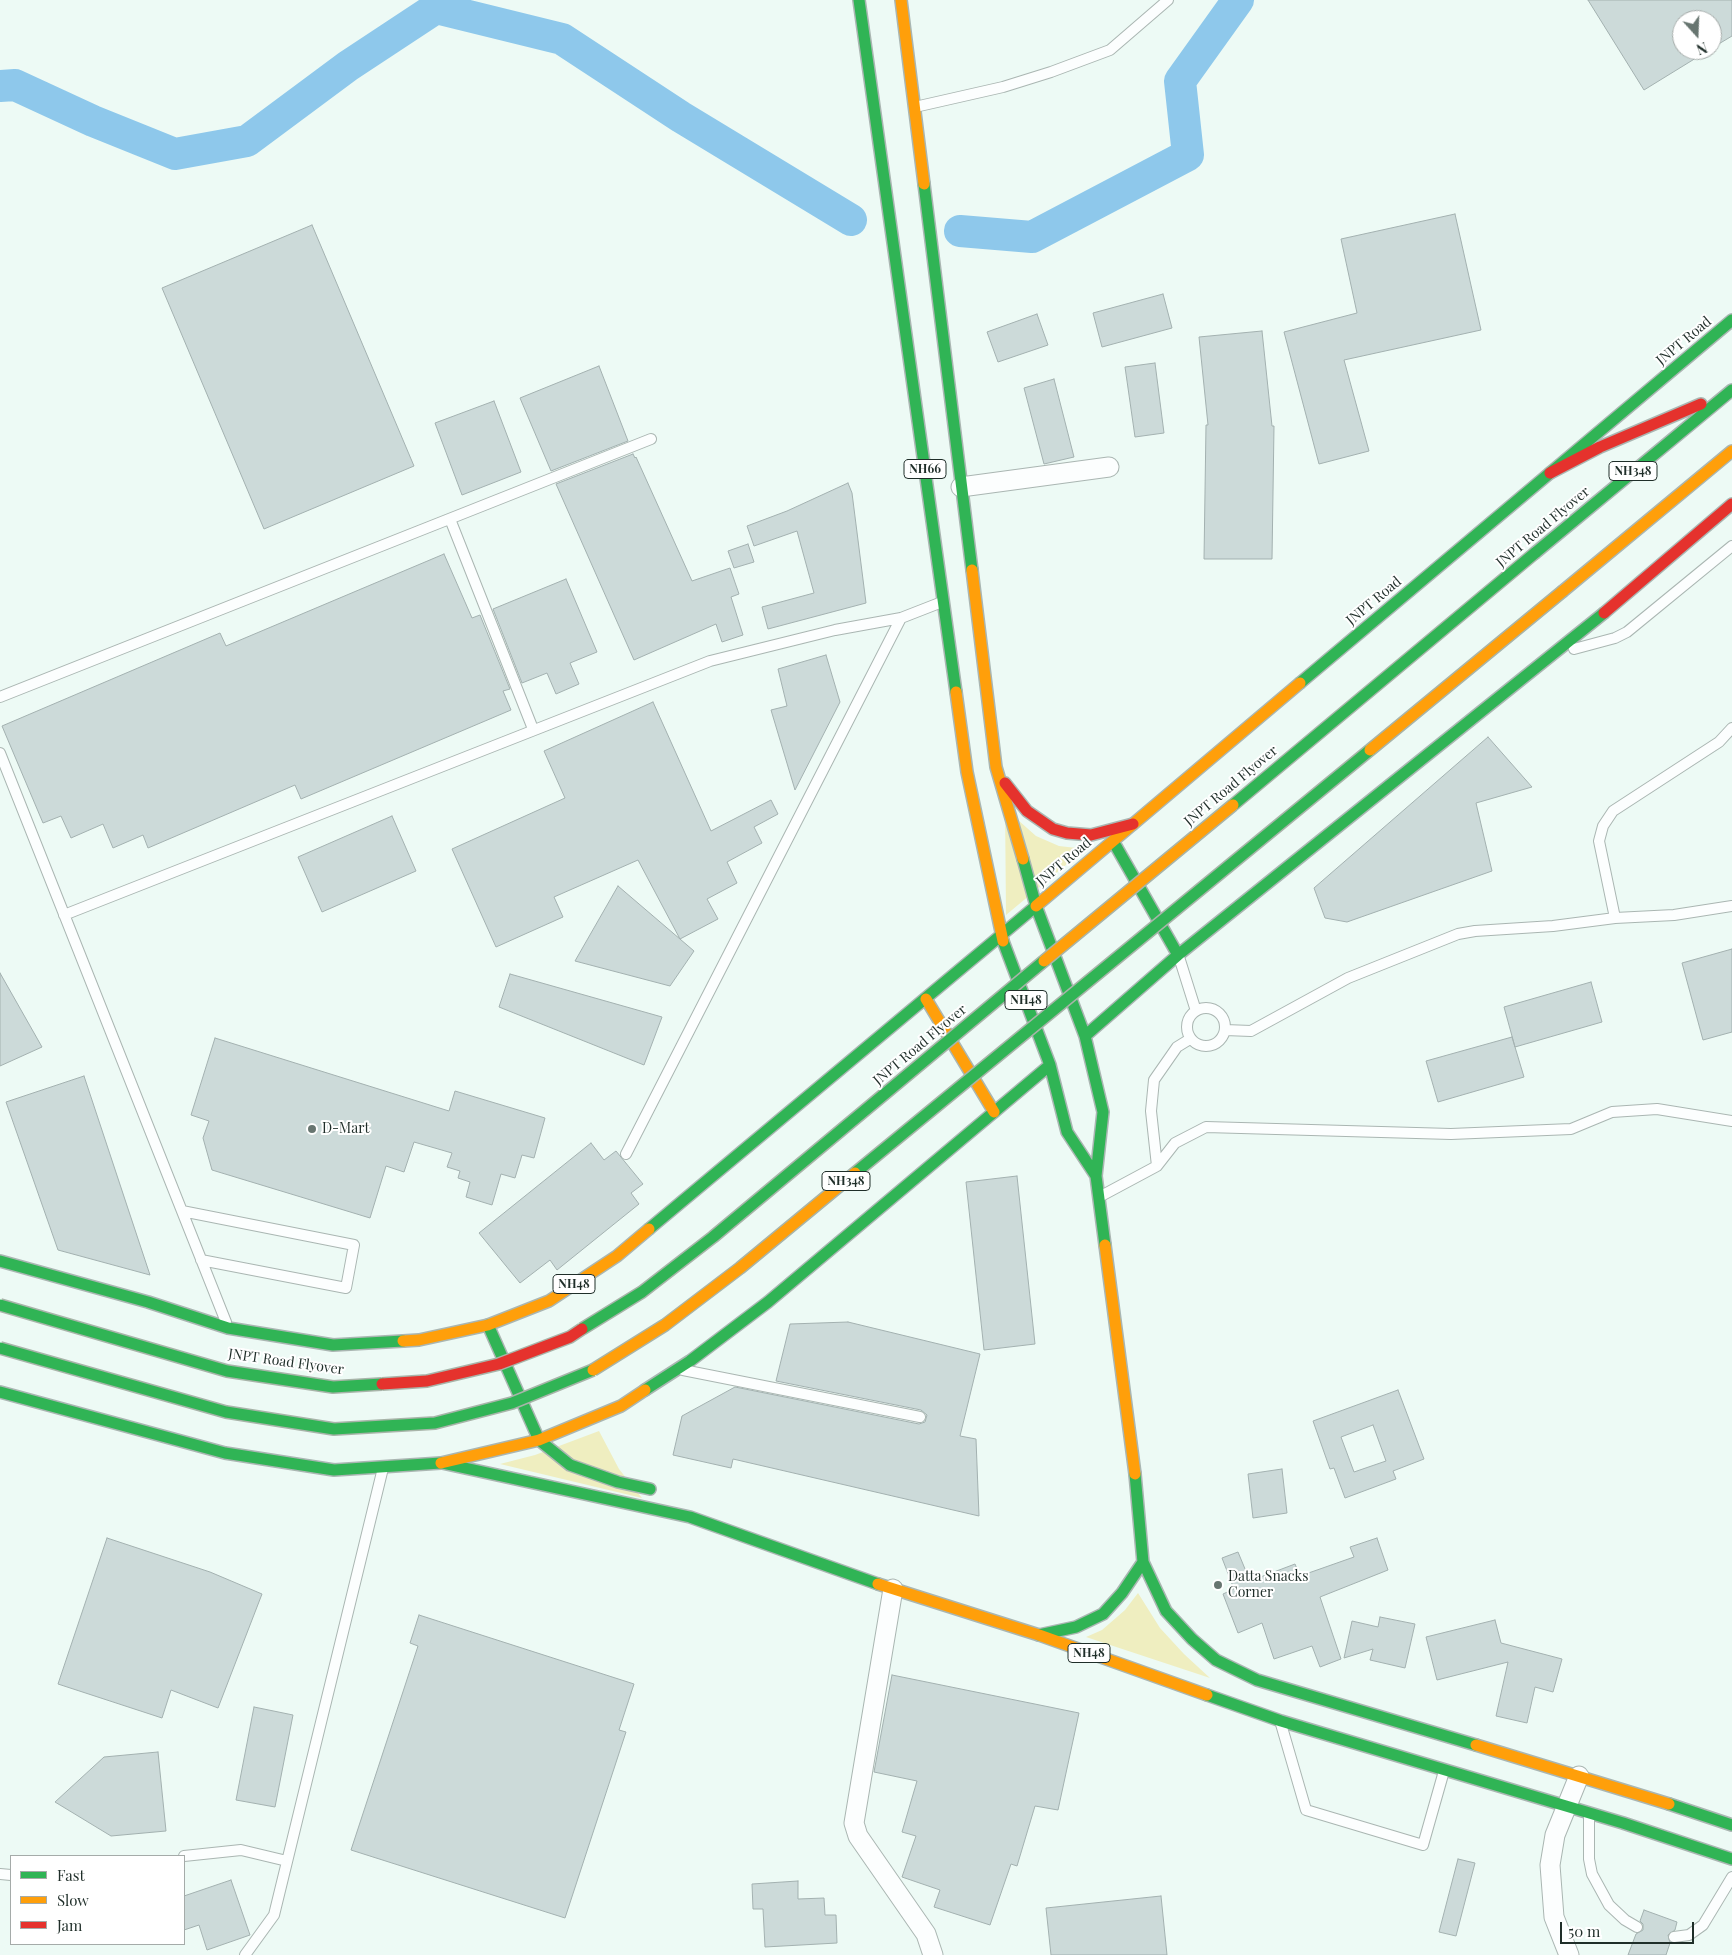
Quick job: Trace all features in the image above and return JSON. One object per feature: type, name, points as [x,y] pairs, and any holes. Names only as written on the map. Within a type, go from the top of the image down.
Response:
[{"type":"main road","name":"NH66","points":[[859,0],[968,772],[1001,936]]},
{"type":"main road","name":"NH66","points":[[901,0],[996,767],[1036,906]]},
{"type":"main road","name":"JNPT Road","points":[[1036,906],[1732,320]]},
{"type":"main road","points":[[1550,473],[1600,447],[1730,391]]},
{"type":"main road","name":"JNPT Road Flyover","points":[[0,1305],[227,1371],[333,1387],[427,1381],[499,1364],[570,1337],[642,1292],[713,1237],[1730,391]]},
{"type":"main road","name":"NH348","points":[[0,1348],[226,1412],[334,1429],[435,1424],[512,1403],[589,1373],[665,1325],[740,1268],[1732,452]]},
{"type":"main road","points":[[1085,1036],[1178,955],[1554,655],[1732,504]]},
{"type":"main road","points":[[996,767],[1008,789],[1027,811],[1053,829],[1067,833],[1091,835],[1133,824]]},
{"type":"main road","points":[[1113,841],[1178,955]]},
{"type":"main road","points":[[1036,906],[1085,1036],[1102,1112],[1096,1176],[1144,1562],[1166,1612],[1216,1660],[1257,1680],[1579,1776],[1732,1825]]},
{"type":"main road","name":"NH48","points":[[0,1261],[148,1302],[228,1328],[333,1345],[419,1340],[488,1325],[549,1301],[617,1256],[1036,906]]},
{"type":"main road","name":"NH48","points":[[1001,936],[1050,1065],[1067,1132],[1096,1176]]},
{"type":"main road","points":[[926,999],[994,1112]]},
{"type":"main road","points":[[442,1463],[540,1440],[621,1406],[678,1369],[768,1302],[1050,1065]]},
{"type":"main road","points":[[488,1325],[540,1440],[570,1465],[618,1482],[668,1495],[690,1517]]},
{"type":"main road","name":"NH48","points":[[0,1392],[225,1453],[334,1470],[442,1463],[690,1517],[893,1589],[1038,1635],[1281,1722],[1568,1806],[1699,1846],[1732,1859]]},
{"type":"main road","points":[[1038,1635],[1076,1627],[1103,1614],[1122,1593],[1144,1562]]},
{"type":"street","points":[[961,487],[1109,467]]},
{"type":"street","points":[[893,1589],[854,1823],[858,1836],[926,1934],[933,1955]]},
{"type":"street","points":[[1569,1955],[1554,1917],[1550,1865],[1555,1835],[1579,1776]]},
{"type":"lane","points":[[914,107],[1003,87],[1051,72],[1110,50],[1168,0]]},
{"type":"lane","points":[[0,697],[651,439]]},
{"type":"lane","points":[[450,519],[533,729]]},
{"type":"lane","points":[[1554,655],[1615,638],[1627,632],[1732,546]]},
{"type":"lane","points":[[64,915],[710,661],[835,630],[901,618],[944,602]]},
{"type":"lane","points":[[626,1154],[901,618]]},
{"type":"lane","points":[[1615,918],[1599,841],[1607,818],[1613,811],[1719,742],[1732,728]]},
{"type":"lane","points":[[0,753],[228,1328]]},
{"type":"lane","points":[[1225,1030],[1251,1031],[1348,978],[1458,934],[1475,931],[1553,926],[1615,918],[1674,915],[1732,906]]},
{"type":"lane","points":[[1178,955],[1196,1010]]},
{"type":"lane","points":[[1208,1008],[1219,1013],[1223,1018],[1225,1030],[1223,1036],[1214,1045],[1201,1046],[1190,1038],[1186,1026],[1196,1010],[1208,1008]]},
{"type":"lane","points":[[1158,1166],[1150,1111],[1154,1080],[1177,1047],[1190,1038]]},
{"type":"lane","points":[[1099,1197],[1158,1166],[1175,1143],[1206,1128],[1451,1134],[1571,1129],[1612,1112],[1657,1109],[1732,1121]]},
{"type":"lane","points":[[182,1211],[354,1245],[346,1288],[201,1260]]},
{"type":"lane","points":[[678,1369],[920,1417]]},
{"type":"lane","points":[[244,1955],[274,1915],[383,1467]]},
{"type":"lane","points":[[1281,1722],[1306,1810],[1423,1845],[1445,1770]]},
{"type":"lane","points":[[1589,1813],[1589,1858],[1592,1874],[1609,1906],[1625,1920],[1637,1927]]},
{"type":"lane","points":[[185,1856],[241,1850],[287,1861]]},
{"type":"lane","points":[[1674,1937],[1689,1935],[1703,1925],[1732,1877]]},
{"type":"green space","points":[[1005,804],[1018,820],[1036,836],[1059,846],[1085,849],[1006,915]]},
{"type":"green space","points":[[599,1431],[619,1469],[642,1498],[500,1464],[535,1455]]},
{"type":"green space","points":[[1138,1593],[1160,1628],[1210,1678],[1086,1637],[1102,1630],[1125,1610]]},
{"type":"building","points":[[1588,0],[1732,0],[1732,36],[1722,42],[1722,10],[1672,10],[1672,60],[1693,60],[1644,90]]},
{"type":"building","points":[[1455,214],[1481,330],[1344,360],[1369,451],[1319,464],[1284,332],[1357,313],[1341,239]]},
{"type":"building","points":[[312,225],[414,466],[264,529],[162,288]]},
{"type":"building","points":[[1163,294],[1172,328],[1102,347],[1093,313]]},
{"type":"building","points":[[1037,314],[1048,345],[998,362],[987,332]]},
{"type":"building","points":[[1262,331],[1272,426],[1274,426],[1272,559],[1204,559],[1206,425],[1208,425],[1199,337]]},
{"type":"building","points":[[1155,363],[1164,433],[1135,437],[1125,367]]},
{"type":"building","points":[[599,366],[628,441],[551,471],[520,398]]},
{"type":"building","points":[[1054,379],[1074,457],[1044,464],[1024,388]]},
{"type":"building","points":[[494,401],[521,472],[462,495],[435,423]]},
{"type":"building","points":[[633,454],[692,581],[730,568],[739,594],[731,597],[743,635],[722,642],[716,624],[634,660],[556,484]]},
{"type":"building","points":[[848,483],[852,493],[866,603],[768,629],[762,607],[814,593],[797,531],[754,546],[747,526],[787,511]]},
{"type":"building","points":[[748,544],[754,562],[734,568],[728,551]]},
{"type":"building","points":[[444,554],[472,618],[480,615],[510,689],[503,691],[511,710],[301,799],[295,785],[148,848],[143,835],[113,848],[103,824],[71,838],[61,816],[43,823],[2,726],[220,633],[226,646]]},
{"type":"building","points":[[566,579],[597,652],[570,663],[579,684],[556,694],[547,673],[522,683],[493,609]]},
{"type":"building","points":[[826,655],[840,702],[795,790],[771,710],[787,706],[778,669]]},
{"type":"building","points":[[653,702],[711,831],[771,800],[778,814],[754,827],[762,843],[727,862],[737,883],[707,899],[718,919],[680,939],[638,860],[554,897],[563,917],[496,947],[452,849],[565,798],[544,751]]},
{"type":"building","points":[[1488,737],[1532,787],[1476,803],[1492,871],[1347,922],[1325,918],[1314,888]]},
{"type":"building","points":[[392,816],[416,871],[322,912],[298,857]]},
{"type":"building","points":[[618,886],[694,951],[670,986],[575,961]]},
{"type":"building","points":[[1732,949],[1732,1032],[1703,1040],[1682,963]]},
{"type":"building","points":[[0,973],[42,1047],[0,1066]]},
{"type":"building","points":[[510,974],[662,1017],[644,1065],[499,1007]]},
{"type":"building","points":[[1591,982],[1602,1022],[1515,1047],[1504,1007]]},
{"type":"building","points":[[1512,1037],[1524,1077],[1438,1102],[1426,1061]]},
{"type":"building","name":"D-Mart","points":[[215,1038],[449,1111],[455,1091],[545,1118],[534,1158],[522,1155],[515,1178],[501,1174],[492,1205],[466,1197],[470,1182],[458,1178],[460,1171],[447,1167],[452,1153],[414,1142],[404,1172],[386,1166],[370,1218],[212,1170],[203,1138],[209,1121],[191,1115]]},
{"type":"building","points":[[84,1076],[150,1275],[58,1250],[6,1102]]},
{"type":"building","points":[[591,1143],[604,1160],[616,1151],[643,1184],[631,1193],[639,1204],[557,1270],[550,1260],[520,1283],[479,1233]]},
{"type":"building","points":[[1017,1176],[1035,1344],[984,1350],[966,1182]]},
{"type":"building","points":[[848,1322],[980,1354],[960,1436],[976,1439],[979,1516],[733,1459],[731,1468],[673,1455],[682,1416],[735,1387],[919,1424],[925,1422],[927,1415],[921,1410],[776,1381],[790,1324]]},
{"type":"building","points":[[1398,1390],[1424,1459],[1393,1471],[1396,1479],[1345,1498],[1334,1468],[1330,1469],[1313,1421]],"holes":[[[1373,1425],[1386,1461],[1354,1472],[1341,1437]]]},
{"type":"building","points":[[1282,1469],[1287,1513],[1253,1518],[1248,1474]]},
{"type":"building","points":[[107,1538],[210,1572],[262,1594],[218,1708],[171,1690],[162,1718],[58,1684]]},
{"type":"building","points":[[1377,1538],[1388,1570],[1320,1597],[1341,1659],[1320,1667],[1312,1646],[1274,1659],[1262,1623],[1238,1633],[1223,1594],[1234,1589],[1222,1558],[1238,1552],[1250,1581],[1295,1564],[1300,1576],[1354,1557],[1350,1547]]},
{"type":"building","points":[[419,1615],[634,1684],[619,1730],[626,1732],[565,1918],[351,1850],[418,1646],[410,1643]]},
{"type":"building","points":[[1380,1617],[1415,1624],[1405,1668],[1370,1660],[1373,1649],[1344,1658],[1352,1621],[1378,1627]]},
{"type":"building","points":[[1495,1620],[1501,1643],[1562,1659],[1553,1692],[1535,1687],[1527,1723],[1496,1716],[1508,1662],[1437,1680],[1426,1637]]},
{"type":"building","points":[[892,1675],[1079,1713],[1058,1810],[1035,1806],[1017,1866],[1011,1864],[990,1925],[934,1907],[940,1890],[902,1877],[916,1836],[902,1832],[917,1781],[874,1772]]},
{"type":"building","points":[[254,1707],[293,1715],[275,1807],[236,1800]]},
{"type":"building","points":[[158,1752],[166,1831],[111,1836],[55,1802],[104,1757]]},
{"type":"building","points":[[1458,1859],[1475,1863],[1456,1936],[1439,1932]]},
{"type":"building","points":[[231,1880],[250,1935],[207,1950],[199,1925],[185,1930],[185,1896]]},
{"type":"building","points":[[798,1881],[798,1899],[824,1898],[825,1915],[836,1915],[837,1943],[765,1947],[763,1909],[753,1909],[752,1884]]},
{"type":"building","points":[[1161,1896],[1167,1955],[1051,1955],[1046,1908]]},
{"type":"building","points":[[1644,1910],[1677,1922],[1675,1930],[1668,1935],[1670,1943],[1666,1955],[1628,1955],[1636,1934],[1643,1930],[1643,1924],[1640,1921]]},
{"type":"waterway","points":[[960,231],[1032,237],[1188,155],[1180,81],[1238,0]]},
{"type":"waterway","points":[[0,86],[15,85],[93,121],[175,154],[247,141],[348,66],[436,8],[562,39],[681,117],[851,220]]},
{"type":"traffic: fast","points":[[859,0],[956,692]]},
{"type":"traffic: fast","points":[[924,184],[972,570]]},
{"type":"traffic: fast","points":[[1300,683],[1732,320]]},
{"type":"traffic: fast","points":[[1535,553],[1732,390]]},
{"type":"traffic: fast","points":[[1233,805],[1535,553]]},
{"type":"traffic: fast","points":[[1085,1036],[1178,955],[1604,613]]},
{"type":"traffic: fast","points":[[855,1173],[1370,750]]},
{"type":"traffic: fast","points":[[1113,841],[1178,955]]},
{"type":"traffic: fast","points":[[1023,859],[1036,906],[1085,1036],[1103,1112],[1096,1176],[1105,1245]]},
{"type":"traffic: fast","points":[[649,1229],[1036,906]]},
{"type":"traffic: fast","points":[[1003,941],[1050,1065],[1067,1132],[1096,1176]]},
{"type":"traffic: fast","points":[[582,1329],[642,1292],[713,1237],[1044,961]]},
{"type":"traffic: fast","points":[[645,1390],[690,1361],[768,1302],[1050,1065]]},
{"type":"traffic: fast","points":[[0,1261],[148,1302],[228,1328],[333,1345],[403,1341]]},
{"type":"traffic: fast","points":[[0,1305],[227,1371],[333,1387],[382,1384]]},
{"type":"traffic: fast","points":[[488,1325],[539,1440],[570,1465],[618,1482],[650,1489]]},
{"type":"traffic: fast","points":[[0,1348],[226,1412],[334,1429],[435,1423],[512,1403],[593,1370]]},
{"type":"traffic: fast","points":[[0,1392],[225,1453],[334,1470],[441,1463]]},
{"type":"traffic: fast","points":[[442,1463],[690,1517],[878,1584]]},
{"type":"traffic: fast","points":[[1135,1474],[1143,1562],[1166,1611],[1192,1639],[1216,1660],[1257,1680],[1476,1745]]},
{"type":"traffic: fast","points":[[1039,1635],[1076,1627],[1103,1614],[1122,1593],[1143,1562]]},
{"type":"traffic: fast","points":[[1207,1695],[1281,1721],[1623,1823],[1732,1859]]},
{"type":"traffic: fast","points":[[1669,1804],[1732,1825]]},
{"type":"traffic: slow","points":[[901,0],[924,184]]},
{"type":"traffic: slow","points":[[1563,591],[1732,451]]},
{"type":"traffic: slow","points":[[972,570],[996,767],[1023,859]]},
{"type":"traffic: slow","points":[[1370,750],[1563,591]]},
{"type":"traffic: slow","points":[[1036,906],[1300,683]]},
{"type":"traffic: slow","points":[[956,692],[967,772],[1003,941]]},
{"type":"traffic: slow","points":[[1044,961],[1233,805]]},
{"type":"traffic: slow","points":[[926,999],[994,1112]]},
{"type":"traffic: slow","points":[[593,1370],[665,1325],[740,1268],[855,1173]]},
{"type":"traffic: slow","points":[[403,1341],[419,1340],[488,1325],[549,1301],[617,1256],[649,1229]]},
{"type":"traffic: slow","points":[[1105,1245],[1135,1474]]},
{"type":"traffic: slow","points":[[441,1463],[539,1440],[621,1406],[645,1390]]},
{"type":"traffic: slow","points":[[878,1584],[1039,1635],[1207,1695]]},
{"type":"traffic: slow","points":[[1476,1745],[1669,1804]]},
{"type":"traffic: jam","points":[[1550,473],[1600,447],[1701,404]]},
{"type":"traffic: jam","points":[[1604,613],[1732,504]]},
{"type":"traffic: jam","points":[[1005,783],[1027,811],[1053,829],[1067,833],[1091,835],[1133,824]]},
{"type":"traffic: jam","points":[[382,1384],[427,1381],[499,1364],[570,1337],[582,1329]]},
{"type":"place","name":"D-Mart","points":[[312,1129]]},
{"type":"place","name":"Datta Snacks Corner","points":[[1218,1585]]}]
